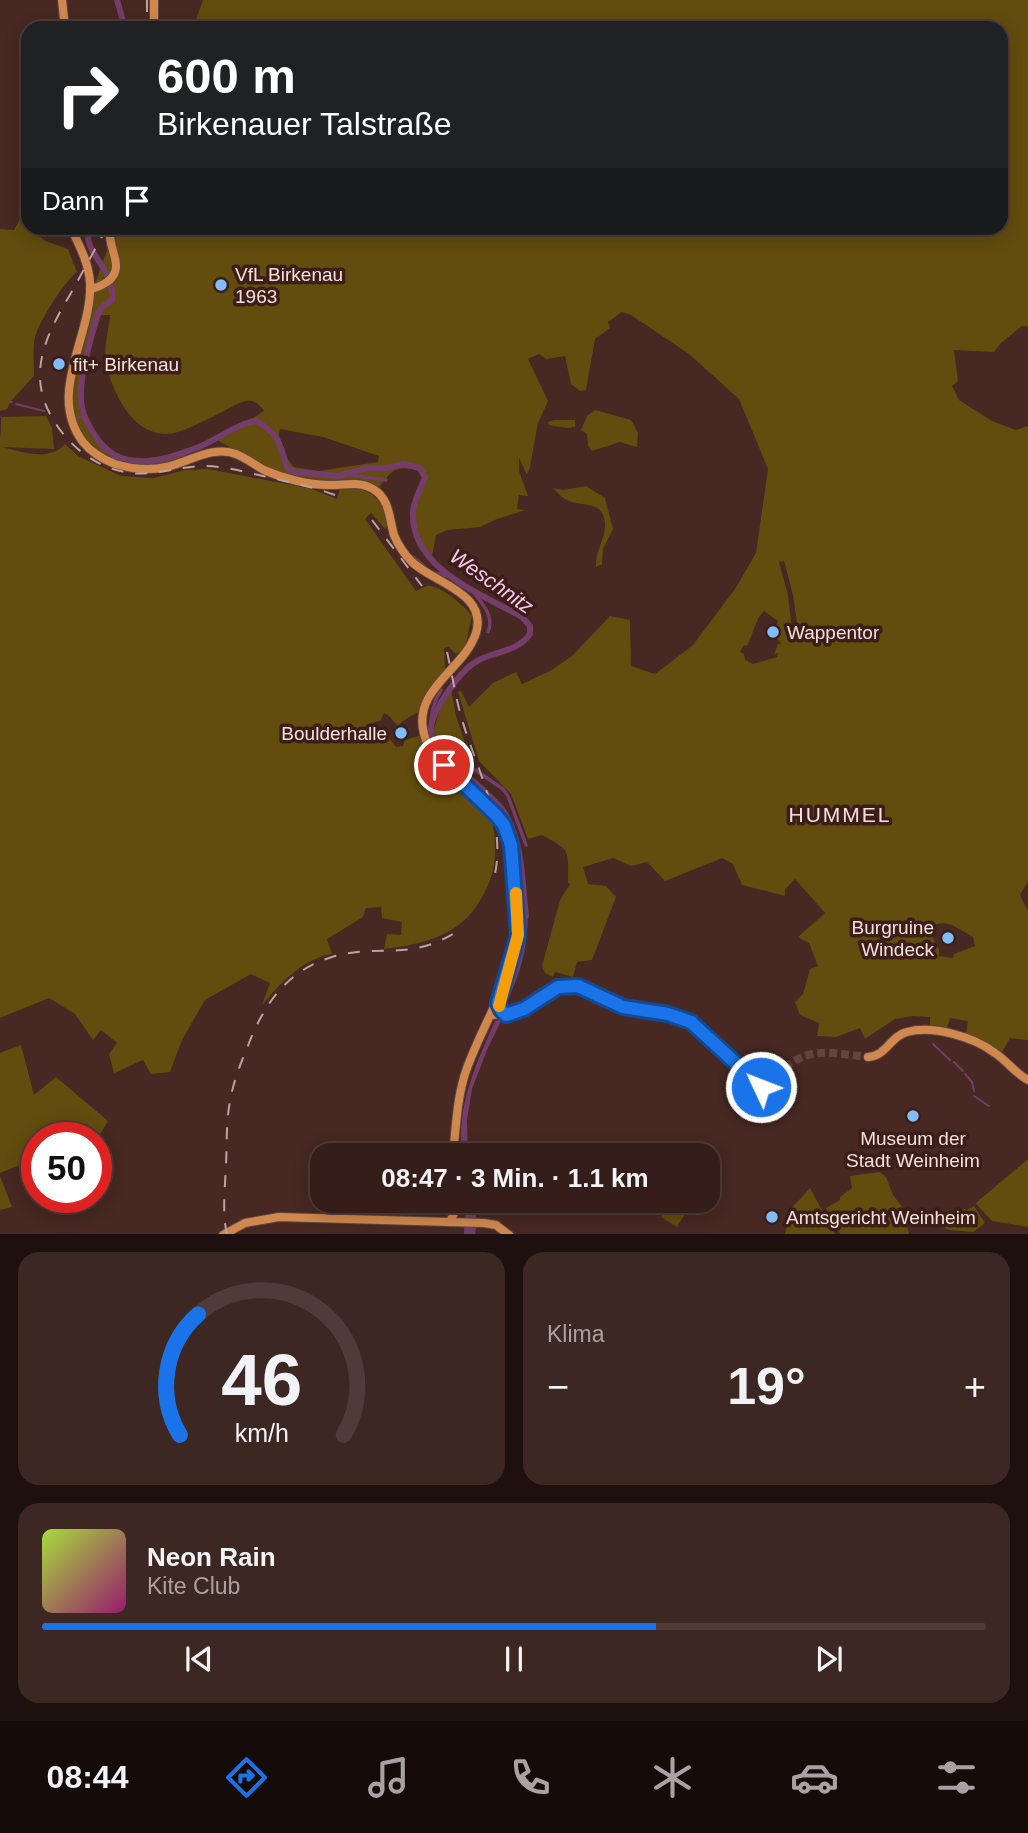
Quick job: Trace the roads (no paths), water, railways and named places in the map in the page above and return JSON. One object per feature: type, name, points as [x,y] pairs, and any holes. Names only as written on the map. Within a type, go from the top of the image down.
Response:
[{"type":"main road","points":[[62,0],[64,21]]},
{"type":"main road","points":[[154,0],[154,21]]},
{"type":"main road","points":[[74,235],[97,285],[69,396],[71,418],[80,437],[94,453],[109,462],[131,468],[151,469],[224,451],[279,475],[324,485],[359,484],[373,488],[385,501],[394,535],[407,557],[424,572],[461,593],[471,603],[478,621],[473,640],[428,698],[422,722],[424,737],[431,750],[496,815],[508,835],[513,863],[518,935],[498,1004],[463,1080],[455,1143]]},
{"type":"main road","points":[[97,285],[114,276],[117,262],[110,235]]},
{"type":"main road","points":[[493,1015],[507,1015],[524,1009],[558,987],[578,986],[623,1007],[668,1014],[691,1022],[748,1074],[757,1078],[758,1085],[764,1088],[770,1086],[772,1077],[785,1068]]},
{"type":"main road","points":[[498,1004],[507,1015]]},
{"type":"main road","points":[[868,1057],[882,1053],[895,1038],[908,1032],[920,1030],[956,1034],[989,1049],[1028,1080]]},
{"type":"main road","points":[[450,1222],[451,1213]]},
{"type":"main road","points":[[450,1222],[454,1213]]},
{"type":"main road","points":[[456,1213],[463,1222]]},
{"type":"main road","points":[[223,1234],[245,1223],[279,1217],[480,1222],[496,1225],[509,1234]]},
{"type":"waterway","name":"Weschnitz","points":[[117,0],[123,21]]},
{"type":"waterway","name":"Weschnitz","points":[[88,235],[90,246],[112,289],[112,300],[102,307],[97,315],[81,384],[81,400],[86,420],[104,447],[116,456],[129,460],[156,460],[199,447],[236,428],[257,421],[276,437],[288,469],[295,472],[339,476],[367,468],[387,468],[404,464],[420,468],[425,477],[413,513],[415,533],[424,550],[452,577],[522,617],[530,626],[530,634],[525,640],[479,660],[463,673],[443,700],[431,728],[435,743],[442,752],[497,803],[510,823],[521,862],[526,916]]},
{"type":"waterway","points":[[16,404],[44,411]]},
{"type":"waterway","points":[[77,417],[85,418]]},
{"type":"waterway","points":[[349,475],[386,480]]},
{"type":"waterway","points":[[413,557],[425,567]]},
{"type":"waterway","name":"Weschnitz","points":[[435,573],[448,576]]},
{"type":"waterway","points":[[472,590],[490,620],[488,632]]},
{"type":"waterway","points":[[431,729],[433,709],[441,690]]},
{"type":"waterway","points":[[437,744],[503,789],[526,845]]},
{"type":"waterway","points":[[933,1044],[950,1060]]},
{"type":"waterway","points":[[954,1062],[963,1071]]},
{"type":"waterway","points":[[965,1074],[972,1082],[974,1091]]},
{"type":"waterway","points":[[974,1096],[989,1106]]},
{"type":"tunnel","points":[[785,1068],[804,1056],[814,1054],[835,1053],[868,1057]]},
{"type":"railway","points":[[147,0],[147,21]]},
{"type":"railway","points":[[103,235],[52,329],[41,363],[43,398],[64,435],[94,460],[121,471],[150,473],[196,466],[219,467],[299,484],[335,495]]},
{"type":"railway","points":[[372,520],[422,586]]},
{"type":"railway","points":[[447,652],[461,716],[493,816],[497,837],[494,878]]},
{"type":"railway","points":[[227,1234],[224,1200],[231,1095],[252,1035],[277,993],[301,971],[332,957],[364,951],[423,947],[456,932]]},
{"type":"place","name":"VfL Birkenau 1963","points":[[221,285]]},
{"type":"place","name":"fit+ Birkenau","points":[[59,364]]},
{"type":"place","name":"Wappentor","points":[[773,632]]},
{"type":"place","name":"Boulderhalle","points":[[401,733]]},
{"type":"place","name":"Burgruine Windeck","points":[[948,938]]},
{"type":"place","name":"Museum der Stadt Weinheim","points":[[913,1116]]},
{"type":"place","name":"Amtsgericht Weinheim","points":[[772,1217]]},
{"type":"district","name":"HUMMEL","points":[[840,814]]}]
